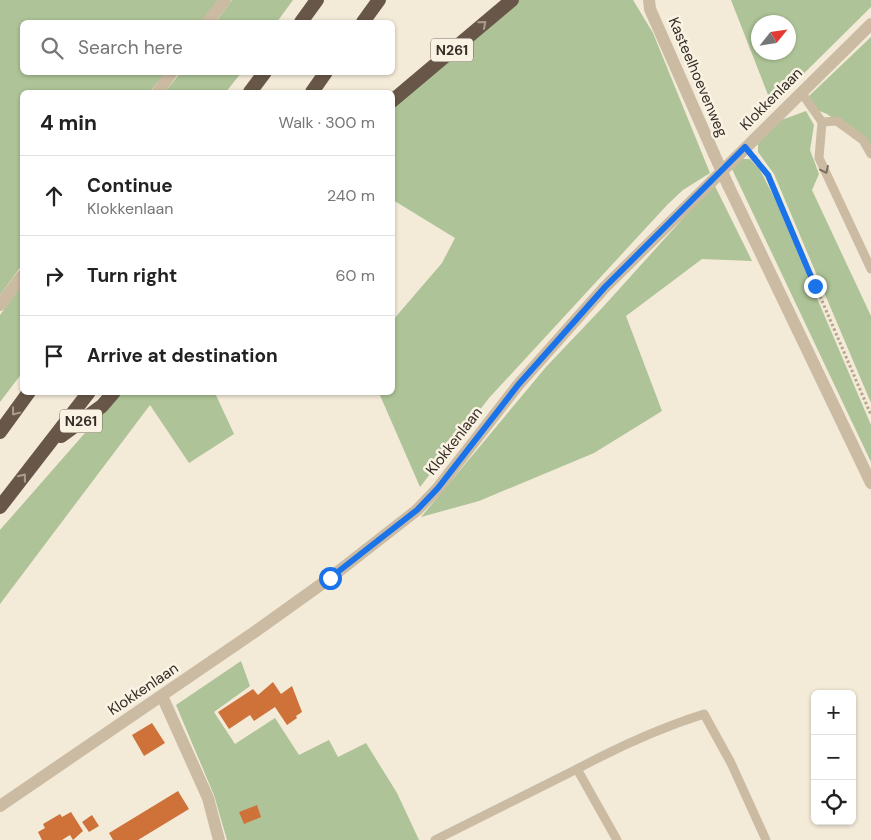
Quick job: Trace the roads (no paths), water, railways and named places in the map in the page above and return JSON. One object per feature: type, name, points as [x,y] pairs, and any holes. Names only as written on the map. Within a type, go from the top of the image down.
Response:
[{"type":"highway","points":[[302,20],[317,0]]},
{"type":"highway","points":[[364,20],[379,0]]},
{"type":"highway","name":"N261","points":[[395,98],[512,0]]},
{"type":"highway","points":[[252,90],[263,75]]},
{"type":"highway","points":[[313,90],[324,75]]},
{"type":"highway","points":[[0,432],[27,395]]},
{"type":"highway","name":"N261","points":[[0,507],[86,395]]},
{"type":"highway","name":"N261","points":[[47,447],[102,406],[111,395]]},
{"type":"street","points":[[210,20],[225,0]]},
{"type":"street","name":"Kasteelhoevenweg","points":[[647,3],[728,185],[871,483]]},
{"type":"street","name":"Klokkenlaan","points":[[0,806],[162,696],[330,578],[417,510],[438,488],[518,385],[605,287],[871,24]]},
{"type":"street","points":[[159,90],[170,75]]},
{"type":"street","points":[[0,305],[20,279]]},
{"type":"street","points":[[162,696],[208,798],[219,840]]},
{"type":"lane","points":[[801,92],[822,122],[819,158],[871,269]]},
{"type":"lane","points":[[822,122],[838,121],[863,140],[871,154]]},
{"type":"lane","points":[[435,840],[619,747],[671,724],[704,714],[731,763],[766,840]]},
{"type":"lane","points":[[577,769],[617,840]]}]
